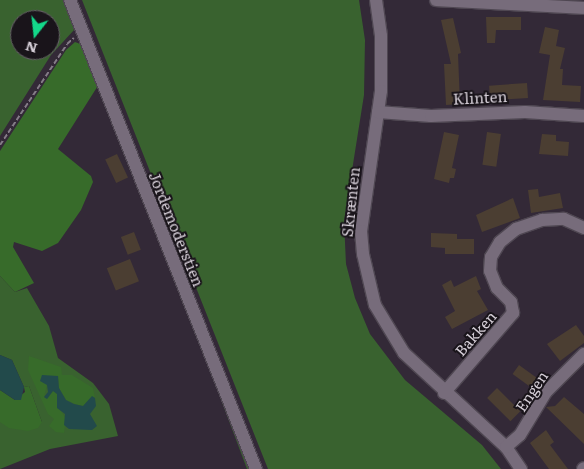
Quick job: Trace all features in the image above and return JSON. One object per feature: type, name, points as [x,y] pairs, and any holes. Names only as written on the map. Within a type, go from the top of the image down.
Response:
[{"type":"street","name":"Jordemoderstien","points":[[70,0],[256,469]]},
{"type":"street","name":"Skrænten","points":[[376,0],[383,60],[378,112],[361,231],[369,286],[374,305],[404,353],[444,392],[506,447],[521,469]]},
{"type":"street","points":[[436,0],[584,8]]},
{"type":"street","name":"Klinten","points":[[378,112],[431,116],[534,112],[584,116]]},
{"type":"street","name":"Bakken","points":[[444,392],[512,313],[511,302],[497,288],[490,271],[491,257],[500,242],[516,229],[542,220],[570,220],[584,228]]},
{"type":"street","name":"Engen","points":[[506,447],[520,435],[546,392],[584,354]]},
{"type":"path","points":[[0,145],[67,44],[82,32]]},
{"type":"green space","points":[[0,0],[65,0],[74,30],[60,45],[60,10],[10,10],[10,60],[48,60],[0,136]]},
{"type":"green space","points":[[82,0],[359,0],[365,40],[364,95],[344,221],[346,264],[355,298],[370,334],[405,380],[482,445],[501,469],[268,469]]},
{"type":"green space","points":[[75,42],[83,45],[99,84],[58,149],[91,176],[93,182],[81,210],[58,243],[42,251],[14,242],[13,247],[34,283],[15,292],[0,276],[0,151],[66,50]]},
{"type":"green space","points":[[173,272],[252,469],[247,469]]},
{"type":"green space","points":[[0,276],[15,292],[27,288],[49,326],[58,358],[93,383],[109,404],[118,436],[50,449],[0,469],[0,422],[42,422],[29,386],[24,387],[12,360],[0,355]]},
{"type":"green space","points":[[29,356],[61,367],[62,375],[72,375],[93,388],[95,398],[92,397],[83,406],[75,404],[66,400],[59,388],[58,376],[49,376],[44,397],[47,399],[53,391],[57,394],[57,405],[66,419],[64,433],[56,432],[49,426],[54,419],[48,414],[28,370]]},
{"type":"green space","points":[[29,386],[42,422],[38,428],[28,431],[9,428],[0,422],[0,390],[15,400],[25,392],[24,387]]},
{"type":"shaded area","points":[[0,355],[12,360],[24,387],[21,400],[15,400],[0,390]]},
{"type":"shaded area","points":[[42,375],[58,376],[59,388],[66,400],[74,404],[83,406],[92,396],[95,398],[96,406],[90,414],[97,426],[92,430],[69,429],[64,425],[65,414],[57,408],[57,394],[53,391],[47,399],[44,397],[48,392],[47,385],[40,381]]},
{"type":"building","points":[[486,17],[521,17],[521,30],[496,30],[495,43],[487,43]]},
{"type":"building","points":[[453,18],[461,53],[458,54],[460,104],[446,105],[444,64],[451,64],[441,20]]},
{"type":"building","points":[[545,27],[559,30],[556,46],[565,48],[560,69],[563,69],[562,85],[581,86],[580,102],[543,100],[550,55],[539,53]]},
{"type":"building","points":[[527,83],[528,98],[490,101],[489,86]]},
{"type":"building","points":[[444,132],[459,135],[452,168],[456,169],[454,178],[450,178],[449,183],[434,179]]},
{"type":"building","points":[[487,132],[501,134],[496,167],[482,165]]},
{"type":"building","points":[[542,134],[556,135],[556,141],[569,142],[568,156],[539,154]]},
{"type":"building","points":[[117,154],[128,178],[116,183],[105,159]]},
{"type":"building","points":[[538,189],[539,197],[560,193],[563,208],[531,213],[528,190]]},
{"type":"building","points":[[513,198],[520,218],[482,232],[476,215]]},
{"type":"building","points":[[134,232],[141,250],[128,255],[121,237]]},
{"type":"building","points":[[431,233],[457,234],[457,239],[474,239],[474,254],[445,254],[445,248],[431,247]]},
{"type":"building","points":[[130,259],[139,281],[116,291],[107,268]]},
{"type":"building","points":[[476,276],[481,289],[477,291],[488,310],[452,329],[445,317],[455,311],[442,285],[451,280],[454,287]]},
{"type":"building","points":[[576,325],[584,336],[584,343],[560,361],[547,344]]},
{"type":"building","points":[[519,365],[542,382],[536,391],[513,374]]},
{"type":"building","points":[[497,388],[520,411],[510,421],[487,398]]},
{"type":"building","points":[[564,397],[584,414],[584,444],[546,407],[555,406]]},
{"type":"building","points":[[546,430],[554,442],[550,445],[568,469],[549,469],[530,443]]}]
